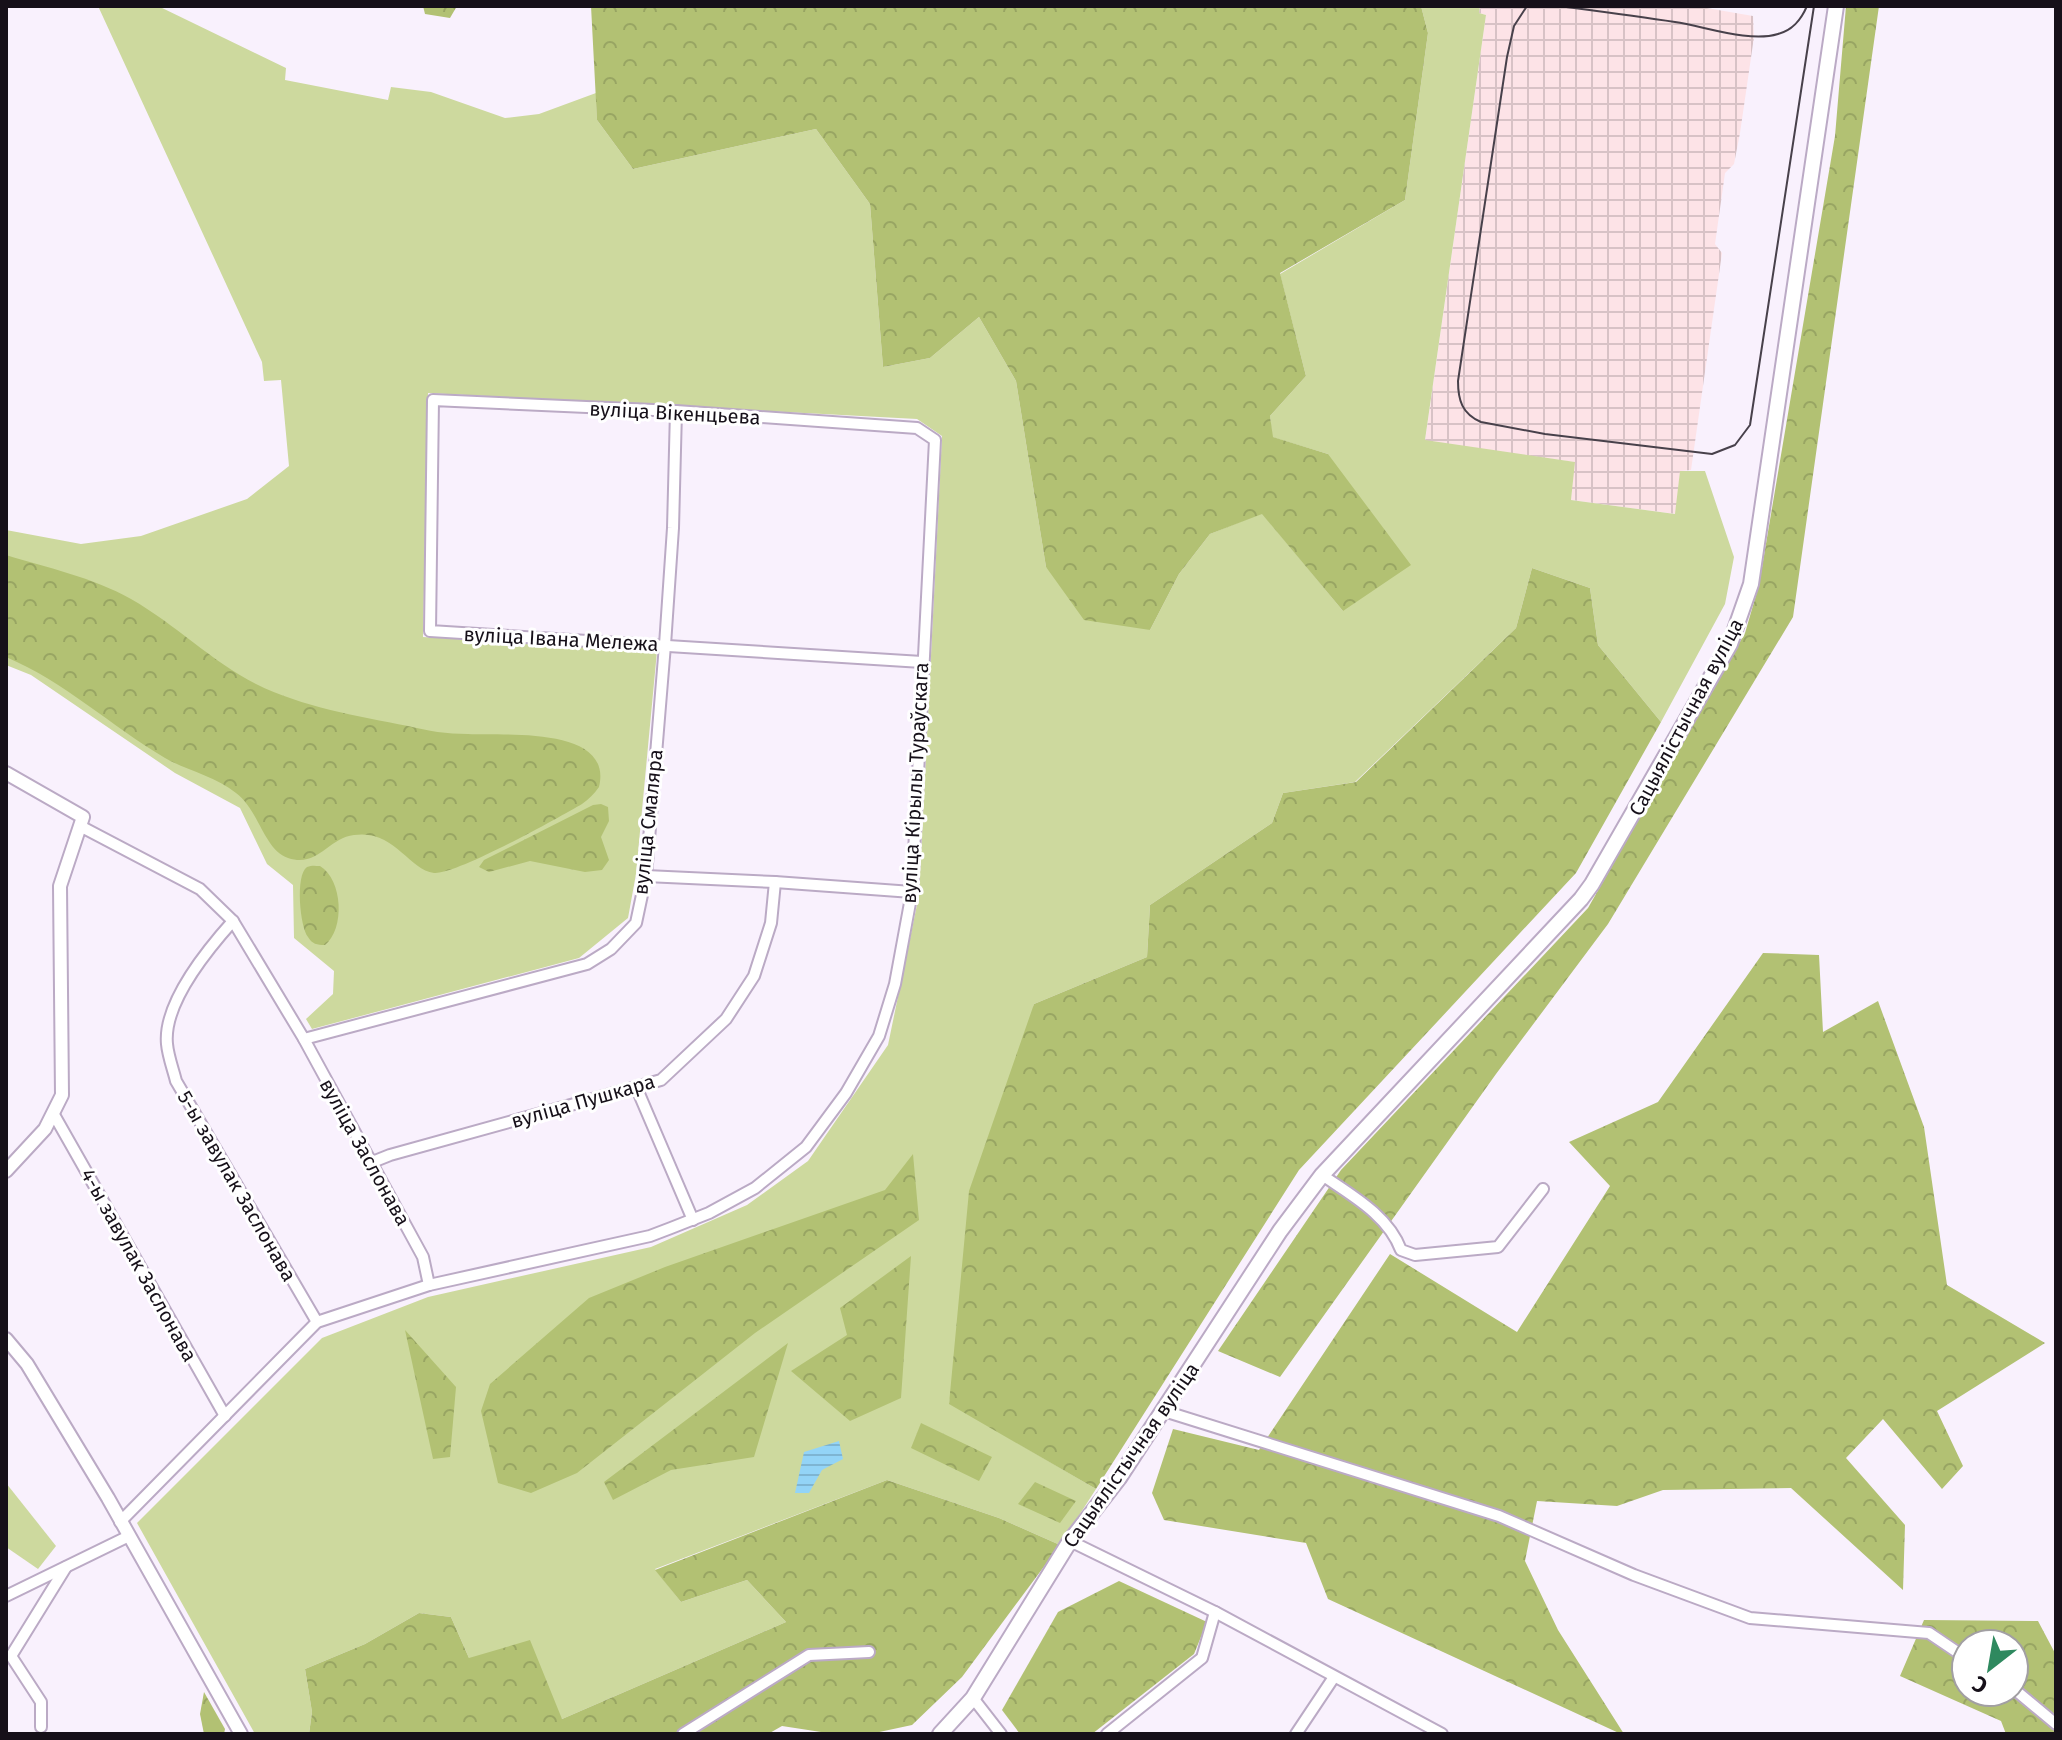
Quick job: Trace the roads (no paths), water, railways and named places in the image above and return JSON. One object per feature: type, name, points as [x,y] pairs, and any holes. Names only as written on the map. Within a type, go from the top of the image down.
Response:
[{"type":"main road","name":"Сацыялістычная вуліца","points":[[940,1734],[973,1698],[1070,1541],[1119,1478],[1280,1231],[1322,1175],[1581,899],[1602,869],[1730,644],[1751,584],[1836,6]]},
{"type":"street","name":"вуліца Вікенцьева","points":[[433,400],[676,411],[917,428]]},
{"type":"street","name":"вуліца Івана Мележа","points":[[433,400],[430,631],[922,662]]},
{"type":"street","name":"вуліца Смаляра","points":[[304,1039],[587,964],[611,949],[636,923],[646,876],[665,645],[673,528],[676,411]]},
{"type":"street","name":"вуліца Кірылы Тураўскага","points":[[429,1285],[650,1236],[693,1220],[755,1188],[806,1147],[846,1093],[879,1036],[895,984],[912,892],[935,440],[917,428]]},
{"type":"street","name":"вуліца Заслонава","points":[[6,773],[83,817],[80,826],[200,889],[233,921],[304,1039],[423,1257],[429,1285]]},
{"type":"street","points":[[6,1171],[45,1129],[62,1095],[60,886],[80,826]]},
{"type":"street","points":[[646,876],[912,892]]},
{"type":"street","name":"вуліца Пушкара","points":[[370,1163],[661,1080],[726,1019],[754,976],[771,923],[775,882]]},
{"type":"street","name":"5-ы завулак Заслонава","points":[[233,921],[206,951],[173,1008],[166,1042],[176,1081],[317,1322]]},
{"type":"street","points":[[637,1089],[693,1220]]},
{"type":"street","name":"4-ы завулак Заслонава","points":[[53,1113],[225,1416]]},
{"type":"street","points":[[1322,1175],[1377,1215],[1396,1236],[1401,1250],[1415,1255],[1498,1247],[1543,1189]]},
{"type":"street","points":[[120,1522],[317,1322],[429,1285]]},
{"type":"street","points":[[6,1339],[27,1364],[241,1734]]},
{"type":"street","points":[[1164,1411],[1499,1516],[1634,1575],[1750,1618],[1929,1633],[1950,1647]]},
{"type":"street","points":[[6,1596],[129,1536]]},
{"type":"street","points":[[1070,1541],[1215,1612],[1442,1734]]},
{"type":"street","points":[[41,1727],[41,1702],[11,1656],[66,1567]]},
{"type":"street","points":[[1107,1734],[1202,1658],[1215,1612]]},
{"type":"street","points":[[683,1734],[809,1655],[869,1652]]},
{"type":"street","points":[[1296,1734],[1334,1677]]},
{"type":"street","points":[[973,1698],[1001,1734]]},
{"type":"street","points":[[2030,1702],[2056,1724]]},
{"type":"water","points":[[839,1441],[843,1459],[822,1470],[809,1493],[795,1493],[804,1452]]},
{"type":"tram line","points":[[1527,6],[1514,26],[1507,57],[1458,381],[1462,406],[1481,422],[1545,434],[1712,454],[1735,445],[1750,425],[1814,6]]},
{"type":"tram line","points":[[1559,6],[1754,36],[1788,30],[1799,20],[1807,6]]}]
